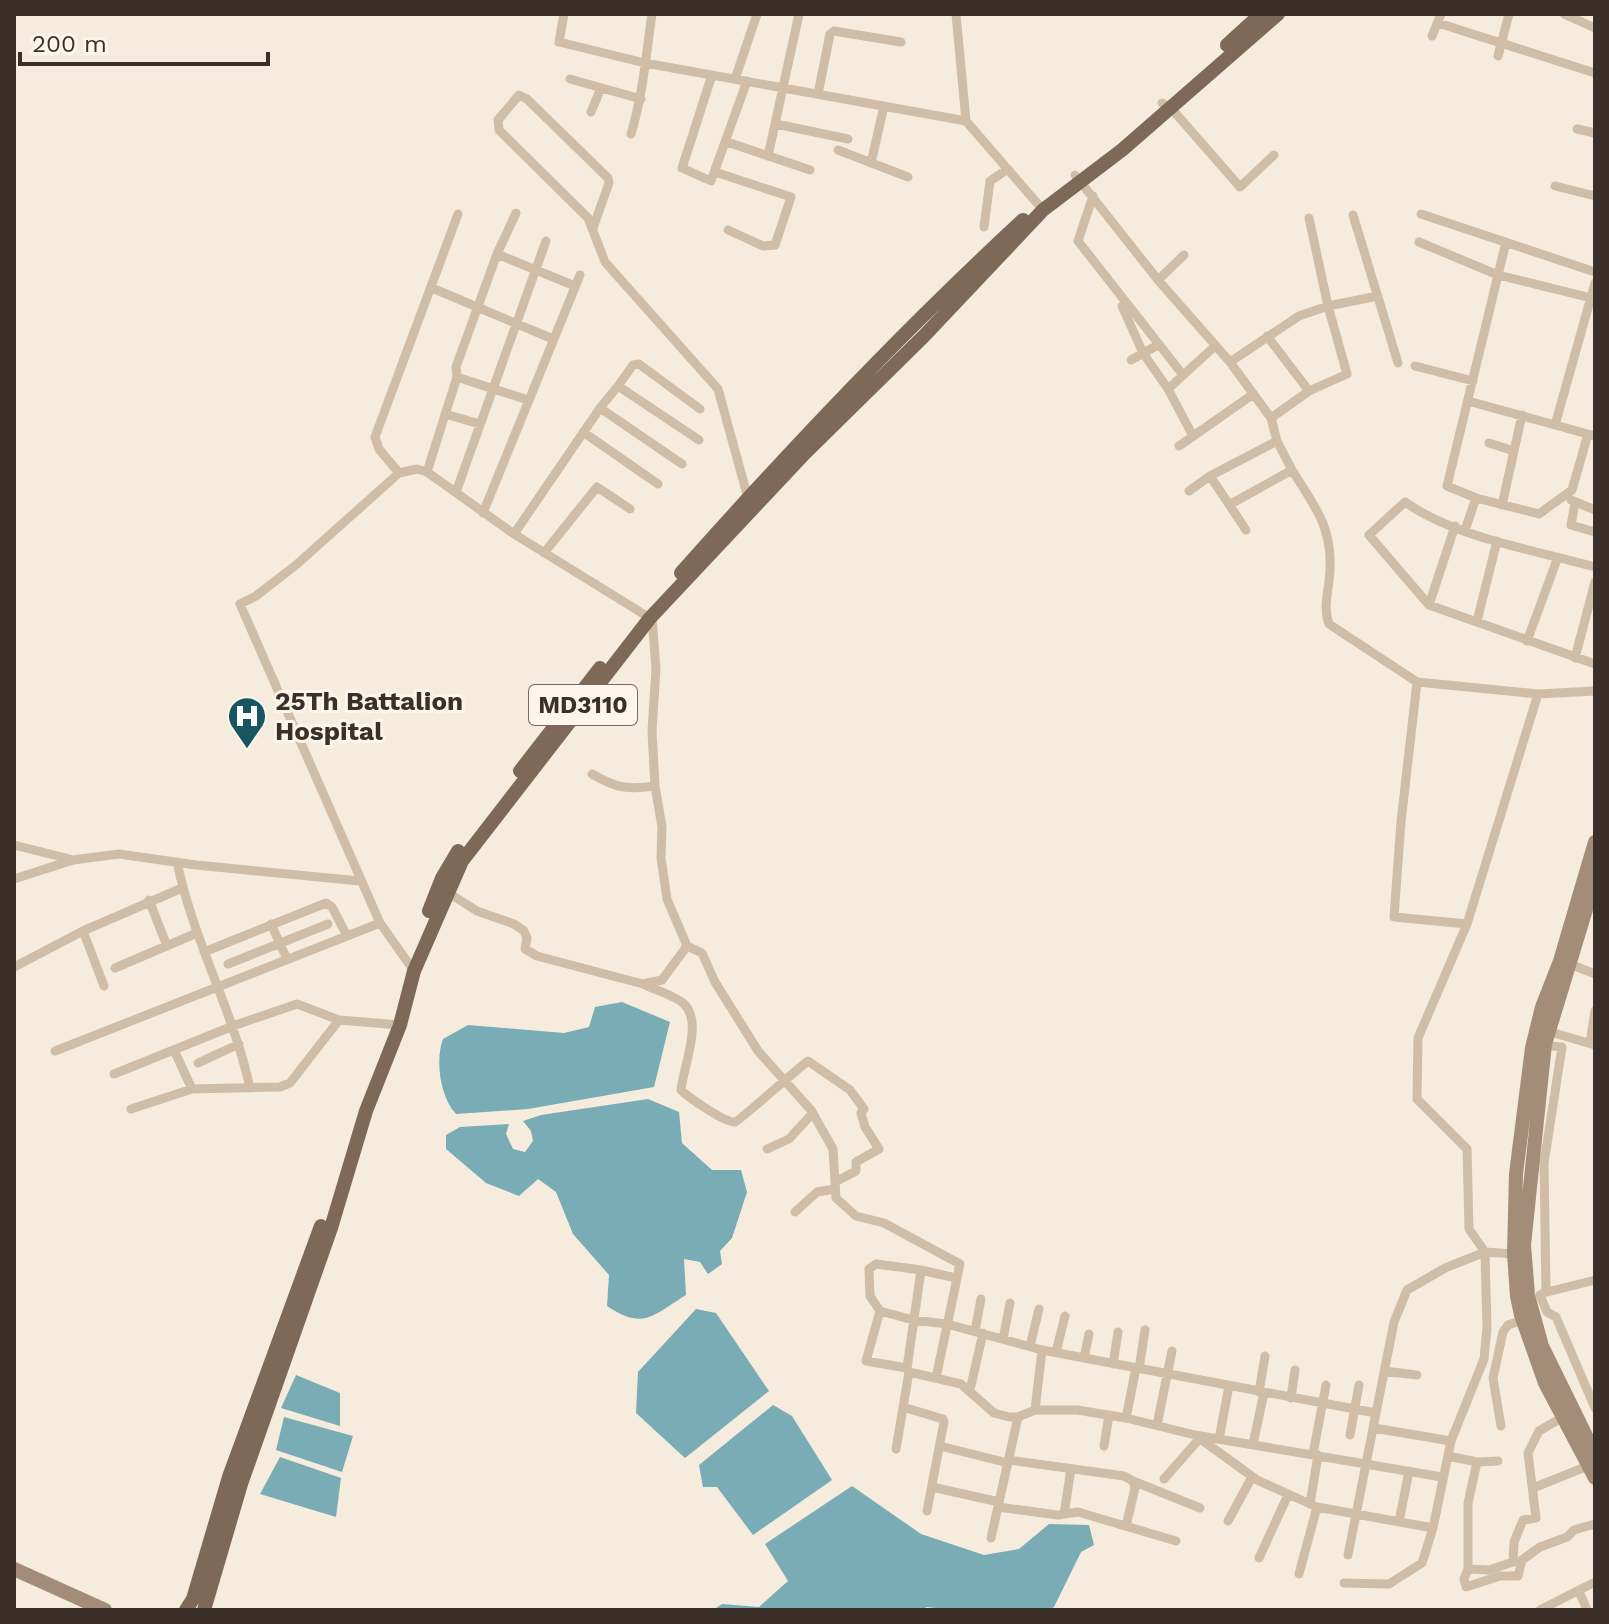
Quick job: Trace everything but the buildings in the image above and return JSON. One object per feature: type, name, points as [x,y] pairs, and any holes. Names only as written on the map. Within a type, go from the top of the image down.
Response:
[{"type":"main road","name":"MD3110","points":[[1166,106],[1261,14]]},
{"type":"main road","name":"MD3110","points":[[412,969],[462,861],[649,617],[748,498],[957,281],[1041,207],[1278,14]]},
{"type":"main road","name":"MD3110","points":[[204,1610],[241,1484],[331,1228],[442,878],[457,852],[576,698],[649,617],[805,453],[935,325],[1041,207]]},
{"type":"main road","points":[[1565,963],[1595,842]]},
{"type":"main road","points":[[1593,1466],[1545,1383],[1517,1296],[1514,1254],[1516,1174],[1541,1038],[1595,880]]},
{"type":"main road","name":"MD3110","points":[[186,1610],[193,1599],[229,1477],[396,1025]]},
{"type":"main road","points":[[1541,1038],[1524,1245],[1538,1294],[1542,1346],[1593,1466]]},
{"type":"main road","points":[[14,1569],[105,1610]]},
{"type":"street","points":[[564,14],[559,42],[645,63],[966,121]]},
{"type":"street","points":[[631,134],[646,74],[652,14]]},
{"type":"street","points":[[735,79],[757,14]]},
{"type":"street","points":[[768,156],[799,14]]},
{"type":"street","points":[[956,14],[966,121],[1041,207]]},
{"type":"street","points":[[1498,56],[1509,14]]},
{"type":"street","points":[[1564,14],[1595,28]]},
{"type":"street","points":[[1432,36],[1440,18],[1501,44],[1595,73]]},
{"type":"street","points":[[818,94],[830,34],[834,31],[901,42]]},
{"type":"street","points":[[712,75],[682,168],[711,181],[747,81]]},
{"type":"street","points":[[570,79],[641,99]]},
{"type":"street","points":[[591,112],[601,88]]},
{"type":"street","points":[[593,228],[608,178],[527,99],[519,95],[498,120],[499,130],[588,218],[605,262],[718,389],[748,498]]},
{"type":"street","points":[[871,163],[884,106]]},
{"type":"street","points":[[1166,106],[1240,187],[1274,155]]},
{"type":"street","points":[[776,124],[848,139]]},
{"type":"street","points":[[1577,129],[1595,133]]},
{"type":"street","points":[[727,142],[810,170]]},
{"type":"street","points":[[838,150],[908,177]]},
{"type":"street","points":[[984,227],[990,181],[1008,169]]},
{"type":"street","points":[[715,172],[791,197],[775,245],[763,246],[728,230]]},
{"type":"street","points":[[1078,178],[1158,280],[1230,362],[1271,418],[1277,441],[1328,531],[1331,567],[1325,614],[1329,624],[1417,682],[1538,694],[1595,691]]},
{"type":"street","points":[[1555,186],[1595,196]]},
{"type":"street","points":[[1093,196],[1078,241],[1183,375]]},
{"type":"street","points":[[427,472],[457,377],[456,367],[497,254],[516,213]]},
{"type":"street","points":[[399,473],[379,449],[375,437],[458,214]]},
{"type":"street","points":[[1421,214],[1595,272]]},
{"type":"street","points":[[1353,215],[1398,363]]},
{"type":"street","points":[[1271,418],[1309,391],[1347,374],[1309,218]]},
{"type":"street","points":[[456,492],[546,241]]},
{"type":"street","points":[[1419,242],[1498,275],[1591,298]]},
{"type":"street","points":[[1468,401],[1591,435],[1572,490],[1539,514],[1476,498],[1447,486],[1506,242]]},
{"type":"street","points":[[497,254],[575,286]]},
{"type":"street","points":[[1158,280],[1184,255]]},
{"type":"street","points":[[483,513],[580,275]]},
{"type":"street","points":[[1555,425],[1595,283]]},
{"type":"street","points":[[432,288],[553,339]]},
{"type":"street","points":[[1116,291],[1143,353],[1168,389],[1193,436]]},
{"type":"street","points":[[1230,362],[1299,316],[1328,306],[1378,296]]},
{"type":"street","points":[[1267,336],[1309,391]]},
{"type":"street","points":[[1131,360],[1158,345]]},
{"type":"street","points":[[1168,389],[1214,347]]},
{"type":"street","points":[[514,534],[633,365],[639,364],[700,409]]},
{"type":"street","points":[[1415,366],[1473,381]]},
{"type":"street","points":[[457,377],[528,400]]},
{"type":"street","points":[[618,386],[699,440]]},
{"type":"street","points":[[1179,446],[1252,395]]},
{"type":"street","points":[[600,408],[682,464]]},
{"type":"street","points":[[445,414],[480,424]]},
{"type":"street","points":[[1502,505],[1522,415]]},
{"type":"street","points":[[583,432],[658,484]]},
{"type":"street","points":[[1189,491],[1210,476],[1277,441]]},
{"type":"street","points":[[1489,443],[1514,451]]},
{"type":"street","points":[[412,969],[380,923],[360,881],[240,604],[256,596],[296,565],[399,473],[417,469],[427,472],[514,534],[649,617],[656,669],[652,731],[655,786],[662,827],[661,858],[667,899],[687,946],[702,953],[715,982],[758,1051],[812,1114],[833,1149],[836,1198],[856,1216],[884,1223],[960,1264],[936,1378]]},
{"type":"street","points":[[1229,505],[1292,470]]},
{"type":"street","points":[[1210,476],[1246,530]]},
{"type":"street","points":[[544,553],[597,487],[630,509]]},
{"type":"street","points":[[1565,495],[1575,503],[1595,510]]},
{"type":"street","points":[[1465,530],[1476,498]]},
{"type":"street","points":[[1595,567],[1497,541],[1417,510],[1405,502],[1369,535],[1429,605],[1595,664]]},
{"type":"street","points":[[1575,503],[1571,525],[1595,532]]},
{"type":"street","points":[[1429,605],[1455,526]]},
{"type":"street","points":[[1477,621],[1497,541]]},
{"type":"street","points":[[1527,641],[1558,557]]},
{"type":"street","points":[[1575,658],[1595,582]]},
{"type":"street","points":[[1417,682],[1394,917],[1467,924]]},
{"type":"street","points":[[1344,1583],[1389,1584],[1422,1563],[1433,1528],[1451,1441],[1484,1359],[1487,1328],[1485,1252],[1469,1229],[1467,1149],[1417,1099],[1418,1038],[1467,924],[1538,694]]},
{"type":"street","points":[[592,774],[629,790],[655,786]]},
{"type":"street","points":[[14,845],[73,860]]},
{"type":"street","points":[[14,879],[73,860],[119,854],[360,881]]},
{"type":"street","points":[[177,862],[182,888],[233,1026],[250,1088]]},
{"type":"street","points":[[14,967],[83,931],[182,888]]},
{"type":"street","points":[[447,892],[477,911],[514,924],[524,931],[527,938],[525,949],[537,956],[643,984],[683,1003],[690,1016],[693,1035],[681,1085],[683,1093],[727,1121],[740,1120],[808,1061],[850,1090],[864,1109],[861,1113],[865,1127],[879,1149],[856,1162],[856,1171],[835,1186],[817,1192],[795,1212]]},
{"type":"street","points":[[149,900],[167,946]]},
{"type":"street","points":[[204,952],[326,903],[332,907],[347,936]]},
{"type":"street","points":[[55,1051],[380,923]]},
{"type":"street","points":[[271,924],[287,959]]},
{"type":"street","points":[[228,964],[328,924]]},
{"type":"street","points":[[83,931],[104,986]]},
{"type":"street","points":[[115,968],[197,933]]},
{"type":"street","points":[[643,984],[662,980],[687,946]]},
{"type":"street","points":[[1565,963],[1595,974]]},
{"type":"street","points":[[114,1074],[297,1004],[339,1020],[396,1025]]},
{"type":"street","points":[[1541,1038],[1592,1044],[1595,1011]]},
{"type":"street","points":[[131,1109],[192,1089],[280,1087],[290,1083],[339,1020]]},
{"type":"street","points":[[1541,1038],[1562,1047],[1544,1163],[1538,1294],[1547,1312],[1556,1317],[1595,1408]]},
{"type":"street","points":[[198,1063],[239,1044]]},
{"type":"street","points":[[174,1050],[192,1089]]},
{"type":"street","points":[[767,1149],[789,1139],[812,1114]]},
{"type":"street","points":[[1348,1555],[1394,1322],[1407,1290],[1445,1268],[1485,1252],[1514,1254]]},
{"type":"street","points":[[956,1278],[876,1264],[869,1269],[870,1296],[880,1311],[913,1320],[947,1324],[1042,1350],[1376,1413]]},
{"type":"street","points":[[896,1449],[921,1270]]},
{"type":"street","points":[[1538,1294],[1595,1280]]},
{"type":"street","points":[[970,1390],[981,1299]]},
{"type":"street","points":[[1003,1339],[1010,1303]]},
{"type":"street","points":[[1030,1346],[1039,1309]]},
{"type":"street","points":[[880,1311],[866,1361],[961,1384],[994,1413],[1018,1417],[1035,1410],[1077,1410],[1126,1418],[1198,1436],[1442,1477]]},
{"type":"street","points":[[1056,1352],[1065,1316]]},
{"type":"street","points":[[1501,1426],[1493,1378],[1505,1328],[1523,1320]]},
{"type":"street","points":[[1126,1418],[1145,1330]]},
{"type":"street","points":[[1113,1364],[1118,1332]]},
{"type":"street","points":[[1084,1358],[1089,1334]]},
{"type":"street","points":[[1035,1410],[1042,1350]]},
{"type":"street","points":[[1157,1425],[1172,1351]]},
{"type":"street","points":[[1253,1444],[1265,1356]]},
{"type":"street","points":[[1291,1398],[1295,1370]]},
{"type":"street","points":[[1384,1371],[1417,1375]]},
{"type":"street","points":[[1299,1574],[1314,1506],[1316,1455],[1326,1385]]},
{"type":"street","points":[[1350,1435],[1359,1385]]},
{"type":"street","points":[[1219,1439],[1229,1386]]},
{"type":"street","points":[[903,1407],[943,1419],[927,1511]]},
{"type":"street","points":[[1104,1446],[1109,1415]]},
{"type":"street","points":[[991,1538],[1018,1417]]},
{"type":"street","points":[[1468,1569],[1489,1570],[1513,1562],[1514,1542],[1523,1520],[1536,1518],[1527,1459],[1531,1443],[1539,1431],[1563,1417]]},
{"type":"street","points":[[1374,1428],[1451,1441]]},
{"type":"street","points":[[1198,1436],[1252,1477],[1314,1506],[1433,1528]]},
{"type":"street","points":[[1164,1479],[1198,1436]]},
{"type":"street","points":[[940,1446],[1008,1461],[1124,1476],[1200,1508]]},
{"type":"street","points":[[1448,1456],[1477,1462],[1498,1461]]},
{"type":"street","points":[[1477,1462],[1468,1503],[1466,1587],[1500,1576],[1518,1576],[1522,1560],[1540,1547],[1567,1537],[1574,1530],[1595,1524]]},
{"type":"street","points":[[1533,1488],[1593,1466]]},
{"type":"street","points":[[1064,1514],[1071,1469]]},
{"type":"street","points":[[1399,1522],[1409,1471]]},
{"type":"street","points":[[1228,1521],[1252,1477]]},
{"type":"street","points":[[1126,1526],[1135,1488],[1133,1481]]},
{"type":"street","points":[[932,1487],[999,1505],[1064,1514],[1078,1512],[1176,1541]]},
{"type":"street","points":[[1259,1558],[1288,1495]]},
{"type":"street","points":[[1540,1610],[1595,1582]]},
{"type":"street","points":[[1579,1591],[1587,1610]]},
{"type":"water","points":[[622,1002],[670,1022],[654,1087],[528,1109],[456,1114],[451,1107],[440,1078],[439,1057],[443,1039],[468,1025],[564,1033],[589,1027],[595,1007]]},
{"type":"water","points":[[648,1099],[679,1112],[682,1143],[712,1170],[741,1170],[747,1192],[732,1238],[720,1251],[722,1264],[708,1274],[700,1262],[684,1259],[686,1295],[656,1314],[640,1319],[630,1318],[607,1306],[609,1275],[573,1234],[556,1192],[538,1179],[519,1196],[486,1183],[446,1149],[446,1135],[460,1127],[509,1124],[506,1134],[513,1149],[525,1152],[533,1141],[531,1131],[523,1121],[541,1115]]},
{"type":"water","points":[[696,1309],[716,1313],[769,1391],[685,1458],[636,1413],[638,1372]]},
{"type":"water","points":[[296,1375],[340,1393],[340,1426],[281,1408]]},
{"type":"water","points":[[773,1405],[792,1416],[832,1480],[753,1535],[717,1487],[703,1487],[699,1465]]},
{"type":"water","points":[[284,1417],[353,1436],[342,1472],[276,1450]]},
{"type":"water","points":[[280,1457],[341,1478],[336,1517],[260,1494]]},
{"type":"water","points":[[852,1486],[921,1534],[984,1555],[1019,1549],[1049,1524],[1089,1525],[1094,1545],[1081,1552],[1054,1607],[1049,1610],[926,1607],[924,1610],[713,1610],[722,1604],[759,1607],[788,1581],[765,1544]]},
{"type":"place","name":"25Th Battalion Hospital","points":[[247,750]]}]
